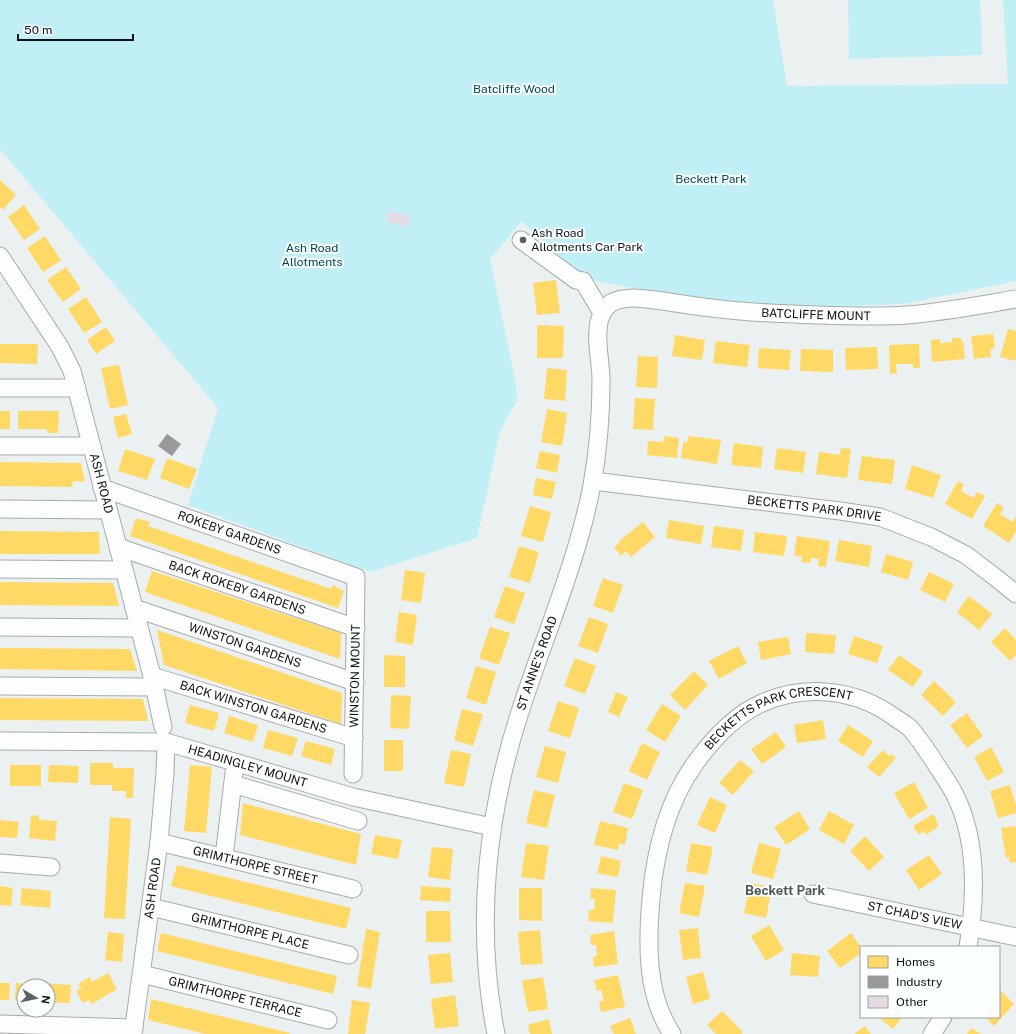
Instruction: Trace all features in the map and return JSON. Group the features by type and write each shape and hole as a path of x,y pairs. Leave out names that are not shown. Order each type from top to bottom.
{"street":[{"path":"521,240 576,280 583,281 602,313"},
{"name":"ASH ROAD","path":"1,258 60,347 72,371 153,682 164,735 165,773 159,842 134,1031"},
{"name":"BATCLIFFE MOUNT","path":"602,313 608,306 624,298 638,298 766,313 847,316 906,315 963,308 1016,299"},
{"name":"ST ANNE'S ROAD","path":"496,1034 490,1005 485,951 486,885 492,827 503,773 519,714 543,648 584,522 593,481 598,444 601,380 598,334 602,313"},
{"path":"0,388 77,388"},
{"path":"0,446 92,446"},
{"name":"BECKETTS PARK DRIVE","path":"593,481 880,517 931,537 966,555 1016,594"},
{"name":"ROKEBY GARDENS","path":"102,488 356,577"},
{"path":"0,509 108,510"},
{"name":"BACK ROKEBY GARDENS","path":"118,547 356,628"},
{"path":"0,569 123,570"},
{"name":"WINSTON MOUNT","path":"353,774 356,577"},
{"name":"WINSTON GARDENS","path":"134,608 355,682"},
{"path":"0,627 138,628"},
{"name":"BACK WINSTON GARDENS","path":"0,686 153,682 354,738"},
{"name":"BECKETTS PARK CRESCENT","path":"672,1034 659,1007 653,984 648,952 652,892 662,833 681,786 694,765 709,746 729,726 746,713 763,703 786,696 804,692 826,692 844,694 868,701 889,713 908,727 923,745 955,794 962,810 968,832 974,899 968,946"},
{"name":"HEADINGLEY MOUNT","path":"0,741 164,735 235,763 353,797 492,827"},
{"path":"224,857 235,763"},
{"path":"233,784 354,820 353,797"},
{"name":"GRIMTHORPE STREET","path":"159,842 353,889"},
{"path":"0,863 51,867"},
{"name":"ST CHAD'S VIEW","path":"813,894 1016,937"},
{"name":"GRIMTHORPE PLACE","path":"151,907 349,955"},
{"name":"GRIMTHORPE TERRACE","path":"142,974 328,1020"},
{"path":"932,1034 942,1018"},
{"path":"0,1024 134,1031"}],"green space":[{"path":"0,0 773,0 787,86 1008,84 1003,0 1016,0 1016,281 903,304 792,308 692,298 578,277 522,221 490,259 515,379 517,400 500,431 477,538 370,572 188,505 218,408 0,149"},
{"path":"848,0 980,0 982,55 849,59"}],"building: Homes":[{"path":"0,180 16,195 3,210 0,207"},
{"path":"24,205 40,229 24,240 8,217"},
{"path":"45,236 61,260 43,272 27,248"},
{"path":"66,267 81,289 63,302 47,280"},
{"path":"556,280 560,313 537,315 533,283"},
{"path":"86,297 102,322 84,333 68,309"},
{"path":"537,325 564,326 563,358 537,358"},
{"path":"106,327 115,341 96,354 87,340"},
{"path":"1008,329 1016,331 1016,361 1000,357"},
{"path":"993,334 995,348 990,349 991,357 974,359 971,336"},
{"path":"675,335 705,340 702,360 672,356"},
{"path":"952,338 961,338 961,341 963,341 965,359 932,362 931,340 940,339 940,343 952,342"},
{"path":"716,341 750,345 747,367 713,363"},
{"path":"0,344 38,344 37,364 0,363"},
{"path":"919,344 920,368 913,368 913,364 896,364 897,373 890,374 889,345"},
{"path":"877,347 878,369 846,370 845,348"},
{"path":"759,348 791,350 789,370 758,368"},
{"path":"801,349 833,350 833,372 800,371"},
{"path":"638,356 658,357 657,388 636,387"},
{"path":"119,365 128,405 110,409 101,368"},
{"path":"547,368 567,370 565,401 544,399"},
{"path":"635,398 655,399 653,430 633,429"},
{"path":"547,409 567,413 562,446 541,442"},
{"path":"0,411 10,411 10,429 0,429"},
{"path":"18,411 59,411 58,433 47,433 47,429 18,429"},
{"path":"126,414 132,434 118,438 113,417"},
{"path":"664,436 679,438 677,458 647,455 648,441 663,442"},
{"path":"688,436 721,440 717,464 681,458 683,442 687,443"},
{"path":"734,443 763,447 761,468 731,465"},
{"path":"777,448 806,452 803,473 774,469"},
{"path":"841,448 851,449 847,478 816,474 819,452 840,455"},
{"path":"125,449 155,459 147,480 118,471"},
{"path":"540,451 560,455 557,473 536,468"},
{"path":"862,456 895,460 892,484 858,480"},
{"path":"167,458 197,469 189,489 160,478"},
{"path":"0,462 81,463 85,482 73,481 72,487 0,486"},
{"path":"912,465 941,475 933,498 905,489"},
{"path":"536,478 556,482 552,499 533,495"},
{"path":"958,481 964,485 961,491 974,498 977,492 985,496 972,519 945,504"},
{"path":"997,503 1004,508 1000,514 1012,522 1016,516 1016,531 1009,543 983,526"},
{"path":"530,506 551,512 543,542 521,536"},
{"path":"136,518 150,522 148,526 331,589 333,585 344,591 338,608 130,536"},
{"path":"669,520 704,526 701,544 666,538"},
{"path":"643,522 655,537 631,557 626,551 621,556 614,547 620,542 619,541"},
{"path":"714,526 744,530 741,551 711,547"},
{"path":"0,531 99,532 100,554 0,554"},
{"path":"755,532 787,536 784,556 753,552"},
{"path":"797,536 830,541 826,567 818,566 819,559 811,558 810,563 801,562 802,557 794,555"},
{"path":"839,540 872,546 869,567 835,561"},
{"path":"519,546 539,552 530,583 509,577"},
{"path":"886,554 913,562 908,580 881,572"},
{"path":"405,570 425,573 421,603 401,600"},
{"path":"152,571 341,633 340,659 145,592"},
{"path":"929,572 954,584 945,602 920,590"},
{"path":"603,578 623,585 613,613 593,606"},
{"path":"0,582 113,583 119,606 0,605"},
{"path":"505,586 525,593 514,624 494,617"},
{"path":"969,596 992,614 979,630 957,612"},
{"path":"399,612 417,615 413,645 395,642"},
{"path":"589,617 608,624 598,653 578,646"},
{"path":"490,627 510,633 499,665 479,658"},
{"path":"1005,628 1016,640 1016,655 1010,661 991,642"},
{"path":"157,630 342,693 341,724 164,665"},
{"path":"806,633 836,635 834,654 805,652"},
{"path":"854,636 883,646 877,663 848,654"},
{"path":"788,637 791,654 761,660 758,642"},
{"path":"738,646 747,663 719,679 709,661"},
{"path":"0,648 130,649 137,671 0,669"},
{"path":"384,655 405,656 405,687 384,687"},
{"path":"899,655 923,672 913,687 888,670"},
{"path":"575,658 596,666 585,694 564,686"},
{"path":"476,666 496,672 486,705 466,698"},
{"path":"694,671 708,685 685,710 670,695"},
{"path":"934,681 956,702 943,716 921,695"},
{"path":"616,692 628,697 619,717 608,712"},
{"path":"391,695 411,696 409,729 390,728"},
{"path":"0,698 143,699 148,721 0,720"},
{"path":"558,701 579,708 570,738 548,731"},
{"path":"662,704 681,716 665,742 646,730"},
{"path":"190,705 219,713 214,731 185,723"},
{"path":"462,709 483,714 473,746 454,740"},
{"path":"967,713 983,736 967,748 950,725"},
{"path":"229,716 258,725 253,742 224,733"},
{"path":"823,720 826,739 797,743 794,725"},
{"path":"848,725 873,741 863,757 838,741"},
{"path":"268,730 298,738 292,756 263,748"},
{"path":"776,732 786,747 762,764 751,749"},
{"path":"384,740 403,740 403,771 384,771"},
{"path":"306,741 335,749 331,765 301,756"},
{"path":"642,743 660,752 647,780 629,771"},
{"path":"545,746 566,752 558,783 536,777"},
{"path":"991,747 1004,772 987,781 974,757"},
{"path":"451,750 471,754 464,787 444,783"},
{"path":"883,750 889,756 891,754 896,758 879,777 867,767"},
{"path":"740,760 754,771 733,795 719,783"},
{"path":"90,763 113,763 113,768 134,768 133,798 126,798 126,791 112,791 112,785 90,785"},
{"path":"10,765 41,765 41,786 10,786"},
{"path":"49,765 79,766 78,783 48,782"},
{"path":"190,765 212,767 206,833 184,831"},
{"path":"914,782 928,808 909,819 894,793"},
{"path":"624,783 643,790 632,819 613,812"},
{"path":"1010,785 1016,805 1016,813 998,818 990,791"},
{"path":"534,790 555,795 547,828 526,823"},
{"path":"710,797 727,805 715,833 697,825"},
{"path":"243,803 361,834 356,865 240,835"},
{"path":"799,811 810,829 786,845 774,827"},
{"path":"829,811 854,825 844,844 819,830"},
{"path":"933,814 938,822 936,823 939,826 926,835 923,831 919,835 913,826"},
{"path":"31,815 39,816 39,820 57,821 55,841 29,838"},
{"path":"110,817 131,819 125,919 104,918"},
{"path":"0,820 19,822 17,838 0,837"},
{"path":"600,821 628,828 625,845 619,844 618,850 594,845"},
{"path":"1016,826 1016,862 1010,863 1009,857 1006,858 1001,828"},
{"path":"375,835 402,840 398,859 371,854"},
{"path":"865,836 884,857 869,871 850,851"},
{"path":"526,843 549,846 544,880 521,877"},
{"path":"691,843 713,847 707,875 686,871"},
{"path":"759,843 781,849 773,879 751,873"},
{"path":"432,847 453,849 450,880 428,877"},
{"path":"929,855 942,874 919,890 906,870"},
{"path":"601,856 621,861 618,877 597,873"},
{"path":"177,865 351,908 346,929 171,886"},
{"path":"685,883 705,886 699,917 679,913"},
{"path":"750,883 772,887 766,918 744,913"},
{"path":"0,886 13,888 11,906 0,905"},
{"path":"421,886 451,888 450,902 420,900"},
{"path":"22,888 51,891 50,908 20,905"},
{"path":"519,888 542,888 542,921 519,920"},
{"path":"591,888 616,890 613,923 588,921 589,910 594,910 595,899 590,899"},
{"path":"426,911 450,911 451,942 426,942"},
{"path":"769,925 784,950 766,961 751,936"},
{"path":"698,928 701,958 683,960 679,930"},
{"path":"366,929 380,932 371,989 357,986"},
{"path":"540,930 543,964 521,965 518,932"},
{"path":"614,931 618,964 594,967 593,957 597,956 596,945 591,945 590,935"},
{"path":"108,932 124,934 122,962 105,960"},
{"path":"161,933 337,976 333,994 157,951"},
{"path":"851,933 860,946 860,954 840,968 827,951"},
{"path":"450,953 453,982 431,984 428,955"},
{"path":"792,953 820,956 818,977 790,975"},
{"path":"703,972 710,999 693,1004 686,977"},
{"path":"108,973 117,989 92,1004 89,1000 83,1003 76,991 81,988 78,984 90,977 92,982"},
{"path":"618,975 625,1007 601,1012 599,1001 604,1001 601,990 597,991 594,980"},
{"path":"543,977 548,1009 528,1012 522,981"},
{"path":"0,983 10,983 9,1000 0,1000"},
{"path":"56,984 71,985 70,1003 56,1002"},
{"path":"1000,990 1014,1004 994,1026 986,1018 1000,1018"},
{"path":"455,995 459,1026 435,1029 431,999"},
{"path":"151,999 290,1034 206,1034 148,1020"},
{"path":"352,1000 370,1003 365,1034 348,1034"},
{"path":"722,1011 743,1032 741,1034 716,1034 707,1025"},
{"path":"630,1018 636,1034 614,1034 610,1026"},
{"path":"879,1018 901,1018 893,1029"},
{"path":"549,1019 552,1034 530,1034 528,1025"},
{"path":"865,1026 871,1034 854,1034"},
{"path":"971,1028 981,1034 967,1034"}],"building: Industry":[{"path":"167,434 181,444 172,456 158,446"}],"building: Other":[{"path":"389,211 410,216 407,227 386,221"}],"place":[{"name":"Ash Road Allotments Car Park","path":"523,240"}],"district":[{"name":"Beckett Park","path":"785,890"}],"park label":[{"name":"Batcliffe Wood","path":"514,89"},
{"name":"Ash Road Allotments","path":"312,255"}]}
